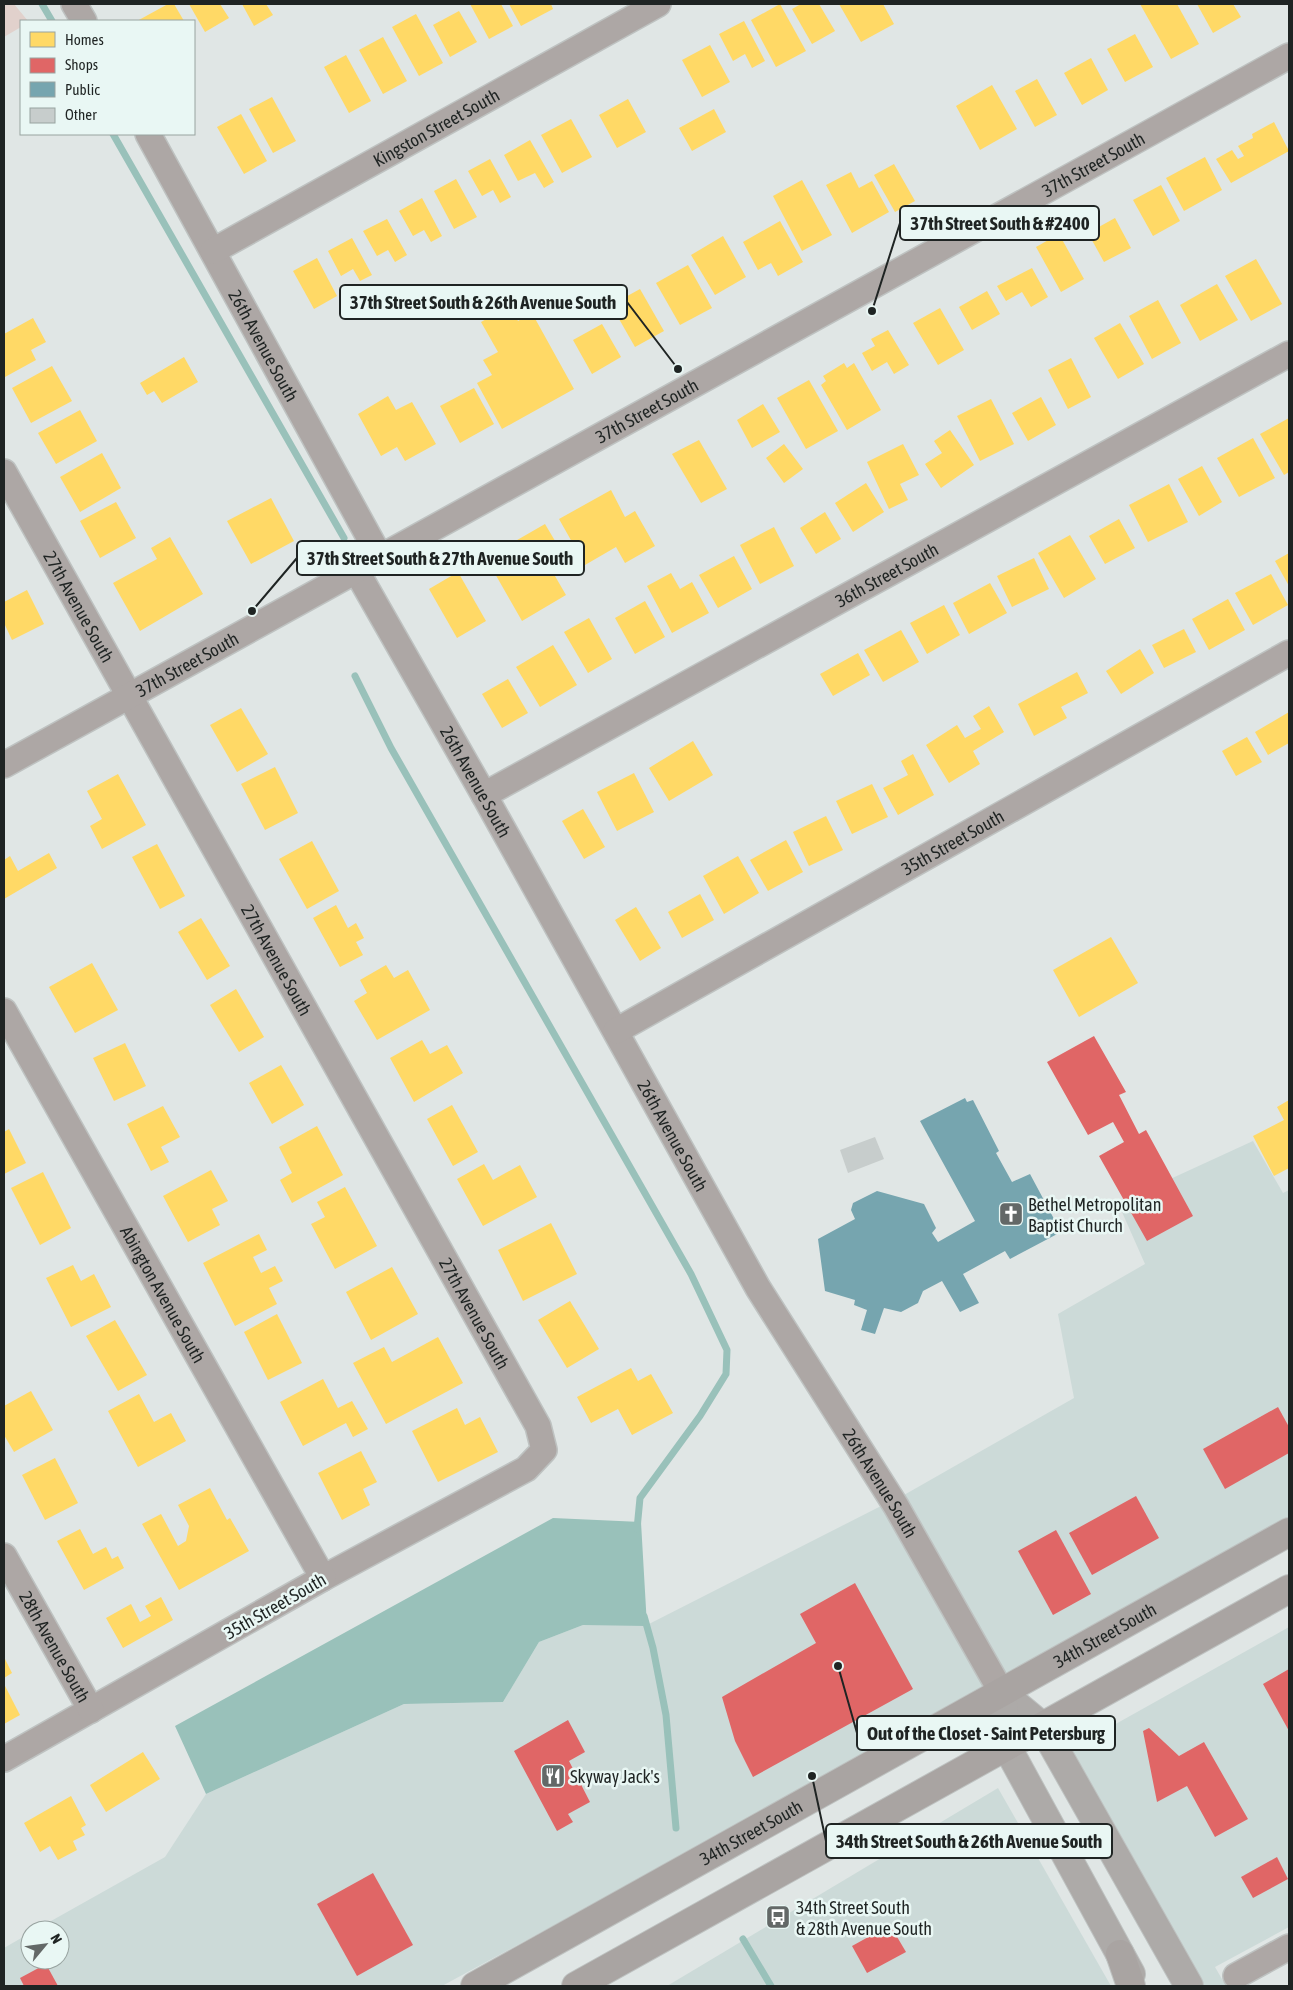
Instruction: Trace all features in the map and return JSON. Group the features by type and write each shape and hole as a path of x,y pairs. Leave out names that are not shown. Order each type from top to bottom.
{"highway":[{"name":"34th Street South","path":"475,1986 1289,1532"},
{"path":"576,1986 1289,1589"},
{"path":"1120,1954 1131,1986"}],"main road":[{"name":"26th Avenue South","path":"1002,1693 1042,1726 1189,1986"},
{"name":"26th Avenue South","path":"1002,1693 1007,1747 1138,1986"}],"street":[{"path":"74,4 83,20"},
{"name":"Kingston Street South","path":"214,251 658,4"},
{"name":"37th Street South","path":"4,765 357,572 380,557 1289,56"},
{"name":"26th Avenue South","path":"149,135 214,251 380,557"},
{"name":"36th Street South","path":"484,795 1289,354"},
{"name":"27th Avenue South","path":"4,472 538,1426 544,1450"},
{"name":"26th Avenue South","path":"357,572 484,795 758,1288 896,1506 1002,1693"},
{"name":"35th Street South","path":"616,1031 1289,653"},
{"name":"Abington Avenue South","path":"4,1012 323,1578"},
{"name":"35th Street South","path":"4,1759 323,1578 526,1469 544,1450"},
{"name":"28th Avenue South","path":"4,1556 91,1710"},
{"path":"1236,1976 1289,1947"}],"shaded area":[{"path":"4,4 14,4 27,20 20,20 20,28 4,37"},
{"path":"1253,1141 1283,1193 1289,1190 1289,1519 1008,1676 904,1495 1074,1398 1058,1314 1145,1264 1118,1203"},
{"path":"881,1506 985,1689 442,1986 4,1986 4,1948 20,1939 20,1970 70,1970 70,1920 53,1920 165,1857 206,1794 404,1704 503,1702 539,1642 583,1625 647,1625"},
{"path":"553,1518 641,1522 647,1626 583,1625 539,1642 503,1702 404,1704 206,1794 175,1726"},
{"path":"1289,1627 1289,1927 1215,1967 1226,1986 1204,1986 1071,1749"},
{"path":"998,1788 1111,1986 667,1986"}],"building: Homes":[{"path":"168,4 174,4 183,20 139,20"},
{"path":"189,4 220,4 229,18 205,32"},
{"path":"242,4 266,4 273,15 254,26"},
{"path":"470,4 501,4 513,26 489,39"},
{"path":"509,4 551,4 553,9 521,26"},
{"path":"780,4 806,51 776,67 751,20"},
{"path":"801,4 819,4 835,31 812,44 792,9"},
{"path":"839,4 883,4 894,24 861,42"},
{"path":"1140,4 1177,4 1199,44 1171,59"},
{"path":"1197,4 1233,4 1241,17 1213,33"},
{"path":"459,11 477,42 450,57 433,25"},
{"path":"416,14 443,63 419,76 392,27"},
{"path":"744,21 765,61 752,68 745,54 733,61 719,34"},
{"path":"1135,34 1153,67 1125,82 1107,49"},
{"path":"383,37 407,81 383,94 359,50"},
{"path":"710,45 730,82 702,97 682,60"},
{"path":"346,55 371,101 349,113 324,67"},
{"path":"1091,58 1108,90 1082,105 1064,73"},
{"path":"1037,79 1057,115 1035,127 1015,91"},
{"path":"992,85 1017,129 980,150 956,106"},
{"path":"272,97 296,141 273,153 249,109"},
{"path":"628,99 646,132 617,148 599,115"},
{"path":"714,109 726,132 692,151 679,128"},
{"path":"241,114 267,161 244,174 217,127"},
{"path":"571,119 592,157 562,173 541,135"},
{"path":"1274,122 1289,151 1231,183 1216,159 1232,150 1238,159 1244,156 1238,146 1253,138 1252,134"},
{"path":"530,140 554,182 544,188 535,173 518,181 504,155"},
{"path":"1205,157 1222,190 1184,211 1166,178"},
{"path":"490,159 511,197 500,203 493,190 482,196 468,171"},
{"path":"894,164 915,201 895,212 874,175"},
{"path":"851,172 859,188 872,181 889,212 852,233 826,185"},
{"path":"456,179 477,217 454,229 434,191"},
{"path":"802,180 832,235 802,251 773,196"},
{"path":"1161,185 1180,221 1153,236 1133,200"},
{"path":"422,198 442,236 431,242 424,230 413,236 399,211"},
{"path":"1115,218 1131,248 1104,262 1088,233"},
{"path":"387,219 407,255 395,262 388,250 377,256 363,231"},
{"path":"780,221 803,262 778,276 771,263 758,270 743,242"},
{"path":"1059,234 1084,279 1061,292 1036,247"},
{"path":"723,236 746,277 715,295 691,255"},
{"path":"352,238 372,275 360,281 353,269 341,276 328,251"},
{"path":"317,258 337,296 314,309 293,271"},
{"path":"1256,259 1282,304 1251,321 1225,276"},
{"path":"688,265 712,308 680,325 656,283"},
{"path":"1032,268 1048,297 1031,307 1022,292 1006,301 997,286"},
{"path":"1217,284 1238,320 1200,341 1180,305"},
{"path":"640,289 664,331 635,347 611,305"},
{"path":"987,291 1000,314 972,330 959,307"},
{"path":"1158,300 1181,343 1152,359 1129,316"},
{"path":"510,306 518,321 532,313 574,389 502,429 477,383 492,375 483,360 498,352 481,322"},
{"path":"940,308 964,350 938,365 913,323"},
{"path":"33,318 46,342 31,350 36,360 5,377 4,334"},
{"path":"1120,323 1144,364 1118,379 1094,338"},
{"path":"602,324 621,357 592,374 573,340"},
{"path":"888,330 909,365 894,374 887,362 872,371 862,353 875,346 871,339"},
{"path":"184,357 198,382 162,403 154,391 147,395 140,383"},
{"path":"1071,358 1091,397 1068,409 1048,370"},
{"path":"844,363 847,368 854,363 881,410 847,430 821,385 826,381 823,376"},
{"path":"52,366 72,401 31,423 12,388"},
{"path":"809,380 838,431 806,449 777,398"},
{"path":"474,388 494,424 460,443 440,406"},
{"path":"388,396 396,410 412,402 436,444 405,461 397,447 381,456 358,414"},
{"path":"1041,397 1056,425 1028,441 1012,413"},
{"path":"991,399 1014,444 980,461 957,416"},
{"path":"763,404 780,432 752,448 737,420"},
{"path":"80,410 97,441 56,464 38,433"},
{"path":"1289,418 1289,472 1284,475 1260,434"},
{"path":"950,430 974,465 941,488 925,464 942,453 934,441"},
{"path":"1253,438 1275,478 1239,497 1217,458"},
{"path":"699,440 727,489 701,503 672,454"},
{"path":"784,444 803,469 784,483 766,458"},
{"path":"903,444 919,475 900,484 908,500 889,509 867,462"},
{"path":"102,453 121,488 80,512 60,477"},
{"path":"1202,466 1222,502 1199,516 1178,479"},
{"path":"866,483 884,512 853,532 835,503"},
{"path":"1169,484 1188,522 1148,542 1129,505"},
{"path":"611,490 625,517 635,511 655,546 625,563 616,547 585,565 559,519"},
{"path":"271,498 294,541 251,564 227,521"},
{"path":"116,502 136,538 100,558 80,521"},
{"path":"825,512 841,539 816,554 800,528"},
{"path":"1119,519 1135,548 1105,564 1089,536"},
{"path":"545,524 564,556 548,564 566,595 522,621 486,558"},
{"path":"774,527 794,566 760,584 740,545"},
{"path":"1070,535 1096,579 1064,598 1038,553"},
{"path":"170,537 203,594 140,631 113,583 157,559 151,548"},
{"path":"1289,553 1289,586 1275,561"},
{"path":"734,556 752,589 718,608 699,575"},
{"path":"1034,558 1049,589 1012,607 997,576"},
{"path":"458,572 486,621 457,638 429,589"},
{"path":"671,573 680,589 692,582 709,613 672,633 647,586"},
{"path":"1271,574 1288,605 1253,625 1235,593"},
{"path":"990,583 1007,613 969,634 953,603"},
{"path":"27,590 44,624 12,640 4,623 4,602"},
{"path":"1228,599 1245,630 1209,650 1192,619"},
{"path":"645,601 665,637 635,654 615,618"},
{"path":"944,605 960,635 927,654 910,623"},
{"path":"589,618 612,659 588,673 564,632"},
{"path":"1184,629 1196,652 1164,668 1152,645"},
{"path":"901,630 919,662 883,682 864,650"},
{"path":"553,645 577,685 540,707 516,667"},
{"path":"1140,649 1154,673 1121,694 1106,671"},
{"path":"858,653 870,675 833,696 820,674"},
{"path":"1077,672 1088,693 1061,707 1067,718 1034,736 1018,704"},
{"path":"508,679 528,713 502,728 482,694"},
{"path":"989,706 1004,732 973,751 980,764 949,783 926,745 957,725 965,738 981,729 973,716"},
{"path":"241,708 268,754 237,772 210,725"},
{"path":"1289,712 1289,743 1268,755 1255,732"},
{"path":"1247,737 1262,762 1236,776 1222,751"},
{"path":"693,741 713,775 669,801 649,768"},
{"path":"913,754 934,795 898,815 883,788 908,775 901,761"},
{"path":"275,767 298,813 265,830 241,784"},
{"path":"634,773 654,812 617,831 597,792"},
{"path":"118,774 146,825 102,849 90,826 102,819 87,791"},
{"path":"872,784 888,817 852,834 836,801"},
{"path":"583,809 605,847 584,859 562,821"},
{"path":"826,816 843,850 809,866 793,832"},
{"path":"786,840 803,872 768,891 750,860"},
{"path":"312,841 339,891 307,909 279,859"},
{"path":"157,844 185,896 160,909 132,857"},
{"path":"49,853 57,868 4,899 4,860 10,856 18,871"},
{"path":"738,856 759,893 724,914 703,876"},
{"path":"700,894 714,920 682,938 668,912"},
{"path":"336,905 348,928 356,923 364,938 356,942 363,955 340,967 313,918"},
{"path":"636,907 661,948 640,961 615,920"},
{"path":"201,918 230,966 207,980 178,932"},
{"path":"1111,937 1138,983 1079,1017 1053,970"},
{"path":"92,963 118,1010 75,1033 49,987"},
{"path":"386,965 394,978 408,970 430,1010 377,1040 354,1001 367,993 360,980"},
{"path":"236,989 264,1037 239,1052 210,1005"},
{"path":"422,1040 430,1054 447,1045 463,1073 414,1102 390,1058"},
{"path":"125,1043 146,1086 114,1101 93,1058"},
{"path":"281,1065 304,1105 272,1124 249,1083"},
{"path":"1289,1100 1289,1168 1274,1176 1253,1136 1284,1120 1277,1107"},
{"path":"452,1105 478,1152 453,1166 427,1119"},
{"path":"163,1106 180,1137 161,1147 169,1162 151,1171 127,1124"},
{"path":"317,1126 343,1175 292,1203 280,1180 292,1173 279,1147"},
{"path":"9,1129 26,1163 4,1174 4,1132"},
{"path":"484,1164 493,1180 520,1165 537,1197 483,1226 457,1179"},
{"path":"211,1170 228,1201 212,1209 220,1225 188,1242 163,1196"},
{"path":"43,1172 71,1228 40,1245 11,1188"},
{"path":"345,1187 377,1246 335,1269 311,1224 325,1217 317,1202"},
{"path":"551,1223 577,1274 523,1301 498,1250"},
{"path":"259,1234 267,1250 253,1257 261,1273 275,1266 283,1281 269,1288 277,1304 235,1326 203,1263"},
{"path":"73,1265 81,1281 94,1274 111,1307 71,1327 46,1278"},
{"path":"392,1267 418,1314 371,1340 346,1292"},
{"path":"570,1301 599,1349 567,1368 538,1320"},
{"path":"277,1314 302,1363 268,1380 244,1332"},
{"path":"115,1320 147,1375 118,1391 86,1336"},
{"path":"438,1337 463,1383 386,1424 353,1363 384,1347 392,1362"},
{"path":"631,1368 638,1381 651,1374 673,1413 632,1435 618,1409 591,1423 577,1397"},
{"path":"323,1379 338,1408 352,1401 368,1429 353,1437 346,1423 303,1446 280,1402"},
{"path":"31,1391 53,1430 14,1452 4,1435 4,1406"},
{"path":"139,1394 154,1422 171,1413 186,1441 138,1467 108,1411"},
{"path":"457,1408 465,1425 480,1417 498,1452 438,1482 412,1431"},
{"path":"361,1451 377,1482 363,1489 370,1505 342,1520 318,1473"},
{"path":"55,1458 78,1503 45,1520 22,1475"},
{"path":"210,1488 227,1520 230,1518 249,1551 179,1590 142,1524 161,1514 178,1546 186,1541 189,1526 178,1505"},
{"path":"80,1529 93,1554 106,1547 112,1559 118,1556 124,1568 84,1590 57,1541"},
{"path":"161,1597 173,1620 123,1648 106,1618 131,1604 140,1622 151,1616 145,1606"},
{"path":"4,1657 12,1673 4,1678"},
{"path":"4,1684 20,1715 4,1724"},
{"path":"143,1752 160,1779 106,1812 90,1785"},
{"path":"71,1796 86,1825 81,1828 85,1835 73,1841 77,1850 58,1860 50,1846 40,1852 24,1823"}],"building: Shops":[{"path":"1094,1036 1126,1092 1119,1095 1139,1134 1146,1130 1193,1216 1147,1241 1099,1156 1124,1142 1113,1122 1088,1135 1047,1062"},
{"path":"1278,1407 1289,1427 1289,1453 1225,1489 1203,1449"},
{"path":"1136,1496 1159,1538 1092,1575 1069,1533"},
{"path":"1056,1530 1091,1594 1053,1615 1018,1551"},
{"path":"855,1583 913,1689 753,1777 735,1741 722,1697 816,1643 800,1614"},
{"path":"1289,1669 1289,1731 1263,1684"},
{"path":"568,1720 585,1752 569,1761 590,1802 568,1814 573,1822 557,1831 514,1751"},
{"path":"1149,1728 1179,1756 1204,1742 1248,1819 1215,1837 1187,1786 1157,1802 1143,1731"},
{"path":"1277,1857 1288,1879 1253,1898 1241,1877"},
{"path":"373,1873 413,1945 357,1976 317,1904"},
{"path":"890,1925 906,1952 867,1973 852,1946"},
{"path":"35,1970 49,1970 58,1986 24,1986 20,1978"}],"building: Public":[{"name":"Bethel Metropolitan Baptist Church","path":"965,1098 967,1102 973,1100 999,1151 996,1153 1012,1182 1030,1174 1061,1232 1010,1259 1005,1251 963,1274 979,1303 960,1312 942,1281 923,1291 918,1303 901,1312 884,1308 875,1334 861,1330 867,1310 854,1305 855,1300 825,1291 818,1239 855,1219 851,1210 853,1203 877,1191 924,1204 936,1228 932,1233 938,1242 975,1221 920,1121"}],"building: Other":[{"path":"875,1137 884,1159 848,1173 840,1150"}],"waterway":[{"path":"42,4 51,20"},
{"path":"114,135 344,538"},
{"path":"355,676 391,748 691,1274 727,1350 726,1374 700,1416 640,1498 637,1529"},
{"path":"644,1616 653,1648 666,1715 676,1828"},
{"path":"743,1939 771,1986"}],"place":[{"name":"37th Street South & #2400","path":"872,311"},
{"name":"37th Street South & 26th Avenue South","path":"678,369"},
{"name":"37th Street South & 27th Avenue South","path":"252,611"},
{"name":"Bethel Metropolitan Baptist Church","path":"1011,1214"},
{"name":"Out of the Closet - Saint Petersburg","path":"838,1666"},
{"name":"Skyway Jack's","path":"553,1776"},
{"name":"34th Street South & 26th Avenue South","path":"812,1776"},
{"name":"34th Street South & 28th Avenue South","path":"778,1917"}]}
